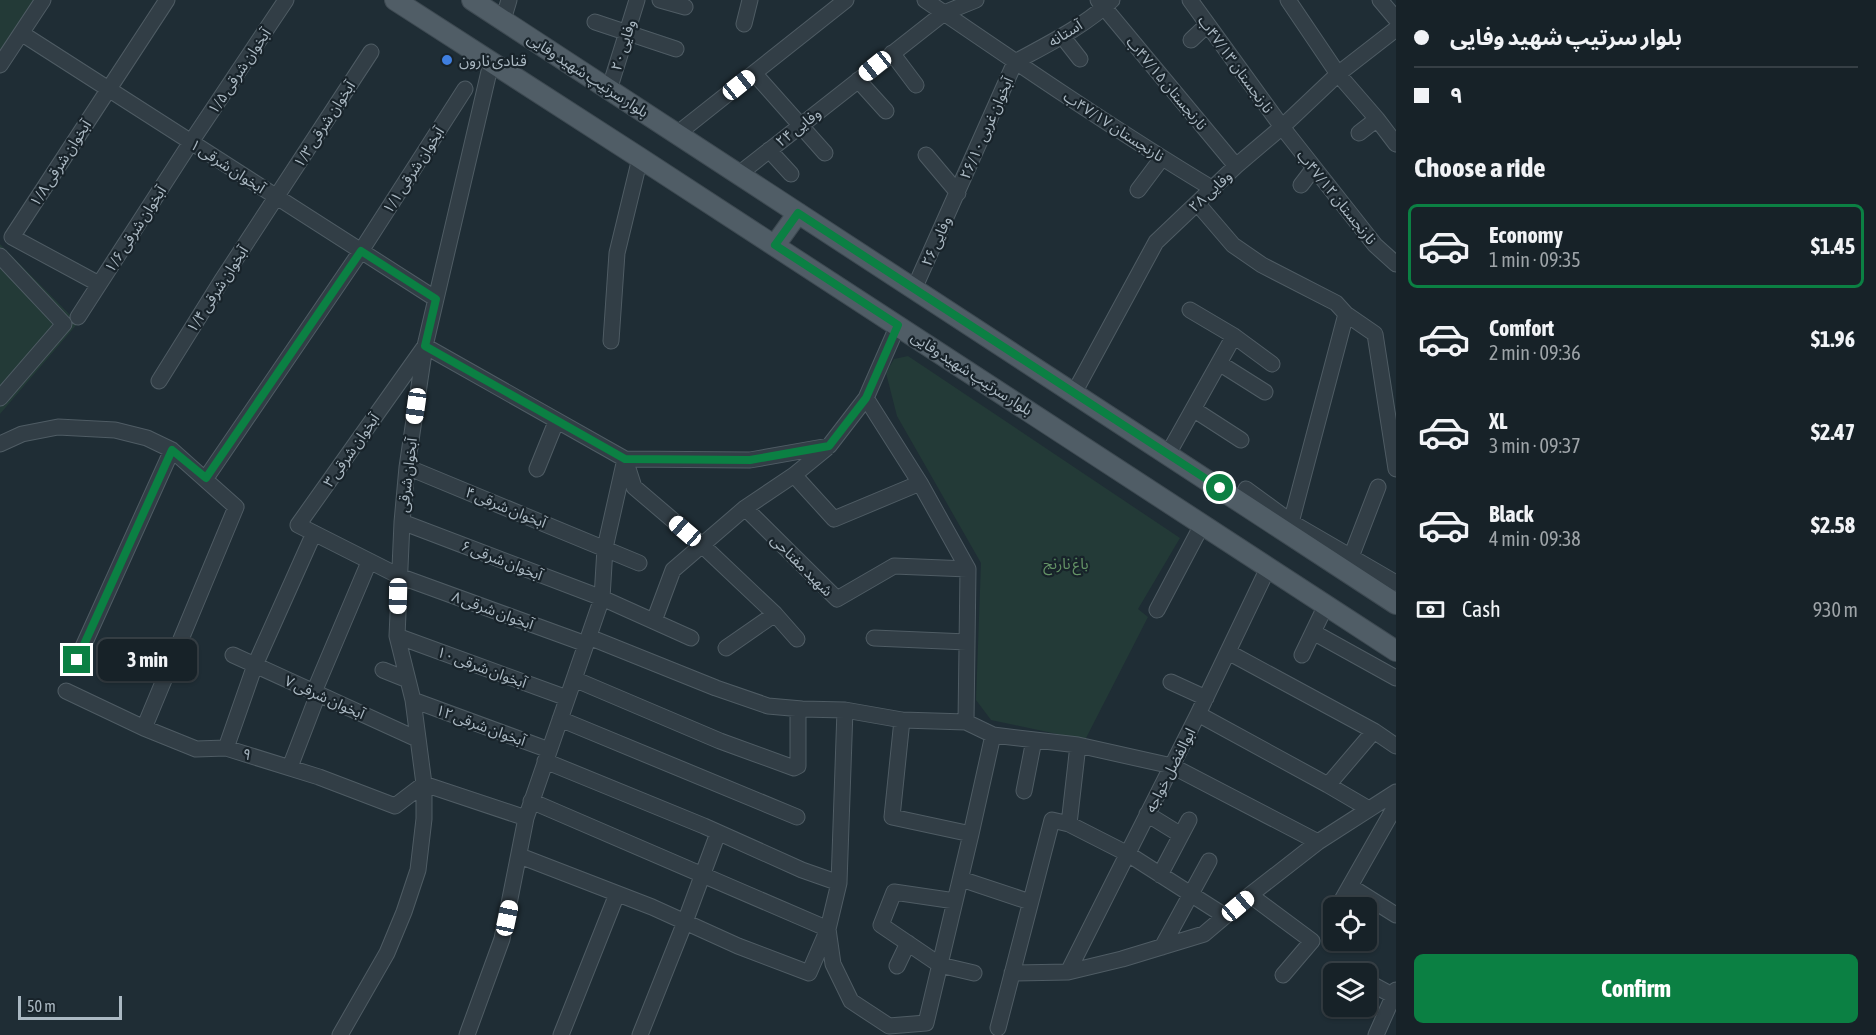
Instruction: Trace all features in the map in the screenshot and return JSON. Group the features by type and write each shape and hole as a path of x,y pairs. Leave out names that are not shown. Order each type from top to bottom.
{"main road":[{"name":"بلوار سرتیپ شهید وفایی","path":"395,0 1203,523 1396,651"},
{"name":"بلوار سرتیپ شهید وفایی","path":"472,0 1168,454 1290,528 1396,604"},
{"path":"775,245 798,213"}],"street":[{"path":"0,64 11,38 43,0"},
{"name":"آبخوان شرقی ۱/۸","path":"99,284 12,237 167,0"},
{"name":"آبخوان شرقی ۱/۵","path":"191,142 286,0"},
{"path":"503,20 509,0"},
{"name":"وفایی ۲۰","path":"609,90 637,0"},
{"path":"660,0 685,7"},
{"path":"744,24 750,0"},
{"name":"نارنجستان ۴۷/۱۷ب","path":"925,0 1015,62 1213,189"},
{"name":"وفایی ۲۴","path":"739,174 944,13 976,0"},
{"name":"نارنجستان ۴۷/۱۳ب","path":"1190,0 1282,127"},
{"path":"1288,0 1338,74 1396,144"},
{"path":"1380,0 1396,19"},
{"name":"آستانه","path":"1015,62 1062,36 1105,2"},
{"name":"نارنجستان ۴۷/۱۵ب","path":"1105,2 1236,166"},
{"path":"677,134 790,45 836,3"},
{"path":"595,22 676,49"},
{"path":"1191,40 1208,25"},
{"name":"وفایی ۲۸","path":"1074,393 1156,242 1338,74 1396,29"},
{"path":"1062,36 1080,59"},
{"name":"آبخوان شرقی ۱","path":"11,38 108,89 436,299"},
{"name":"آبخوان شرقی ۱/۳","path":"276,197 371,52"},
{"path":"892,53 916,85"},
{"name":"آبخوان غربی ۲۶/۱۰","path":"958,193 1015,62"},
{"name":"آبخوان شرقی","path":"340,1035 387,953 418,870 424,819 423,784 412,700 398,636 402,522 407,467 425,346 491,63"},
{"path":"754,73 825,153"},
{"path":"858,80 886,111"},
{"name":"آبخوان شرقی ۱/۱","path":"206,478 361,251 465,89"},
{"path":"1359,133 1377,119"},
{"name":"نارنجستان ۴۷/۱۲ب","path":"1282,127 1376,245 1396,264"},
{"name":"آبخوان شرقی ۱/۶","path":"78,316 191,142"},
{"path":"769,150 791,174"},
{"path":"926,155 958,193"},
{"path":"611,341 617,254 640,158"},
{"path":"1138,190 1162,158"},
{"path":"1301,185 1314,168"},
{"name":"وفایی ۲۶","path":"914,289 958,193"},
{"name":"آبخوان شرقی ۱/۴","path":"159,381 276,197"},
{"path":"1197,203 1233,245 1262,265 1335,303 1346,314 1375,334 1396,469"},
{"path":"0,256 64,324 0,398"},
{"path":"1190,310 1234,336 1272,364"},
{"path":"1290,528 1346,314"},
{"path":"654,621 674,570 745,508 794,475 829,446 866,398 898,325"},
{"path":"1168,454 1234,336"},
{"path":"425,346 625,459 750,460 829,446"},
{"name":"آبخوان شرقی ۳","path":"298,525 425,346"},
{"path":"1219,363 1264,392"},
{"path":"866,398 920,483 968,569 966,722 993,735 1078,745 1172,766 1318,843"},
{"path":"1193,409 1241,440"},
{"path":"537,469 556,422"},
{"path":"0,444 22,434 58,427 115,430 147,438 172,450 236,507 144,728"},
{"path":"77,660 172,450"},
{"path":"625,459 634,488 702,545 775,614 796,639"},
{"path":"466,1035 502,939 531,801 602,598 605,548 625,459"},
{"name":"آبخوان شرقی ۴","path":"407,467 639,563"},
{"path":"794,475 834,519 920,483"},
{"path":"1351,557 1378,488"},
{"path":"1246,489 1290,528 1351,557 1396,582"},
{"name":"شهید مفتاحی","path":"745,508 837,599 894,566 968,569"},
{"name":"آبخوان شرقی ۶","path":"402,522 602,598 691,638"},
{"path":"1157,610 1203,523"},
{"name":"آبخوان شرقی ۸","path":"298,525 399,576 768,706 845,710 902,720 966,722"},
{"path":"226,748 255,665 314,533"},
{"path":"290,767 316,693 369,562"},
{"name":"ابوالفضل خواجه","path":"1068,972 1206,698 1268,568"},
{"path":"1302,655 1326,605"},
{"path":"726,648 775,614"},
{"path":"1313,632 1396,678"},
{"name":"آبخوان شرقی ۱۰","path":"398,636 567,698"},
{"path":"874,638 967,642"},
{"path":"1228,652 1374,731 1396,746"},
{"name":"آبخوان شرقی ۷","path":"233,655 417,739"},
{"path":"383,670 408,680"},
{"path":"574,679 720,741 794,768 798,766 798,709"},
{"path":"1171,681 1206,698"},
{"name":"۹","path":"66,692 196,749 226,748 290,767 395,806 423,784"},
{"name":"آبخوان شرقی ۱۲","path":"412,700 547,755 802,870 838,883"},
{"path":"520,856 809,973 828,929 838,883 845,710"},
{"path":"1198,714 1369,809"},
{"path":"560,719 796,817"},
{"path":"902,720 892,817 971,834"},
{"path":"1328,785 1374,731"},
{"path":"828,929 833,964 851,1001 889,1026 926,1023 993,735"},
{"path":"1024,791 1034,740"},
{"path":"1069,824 1078,745"},
{"path":"423,784 526,818"},
{"path":"1012,973 1068,972 1122,959 1204,934 1318,843 1396,792"},
{"path":"531,801 828,929"},
{"path":"1344,897 1396,806"},
{"path":"1147,814 1181,835"},
{"path":"998,1028 1052,820 1069,824 1128,854 1225,916"},
{"path":"1160,875 1189,820"},
{"path":"640,1035 718,832"},
{"path":"1162,947 1209,861"},
{"path":"961,879 1030,902"},
{"path":"1350,886 1396,915"},
{"path":"955,901 894,892 881,925 940,965 974,973"},
{"path":"561,1035 617,894"},
{"path":"1250,895 1312,941 1283,975"},
{"path":"897,966 908,943"},
{"path":"1376,1035 1394,992 1377,985"}],"green space":[{"path":"0,0 34,0 0,50"},
{"path":"0,244 78,323 0,414"},
{"name":"باغ نارنج","path":"908,356 1180,538 1138,609 1148,617 1085,740 991,720 976,700 981,563 897,416 886,373 894,359"}],"place":[{"name":"قنادی نارون","path":"447,60"}],"route":[{"path":"77,660 172,450 206,478 361,251 436,299 425,346 591,441 625,459 750,460 829,446 866,398 898,325 775,245 798,213 1220,488"}]}
